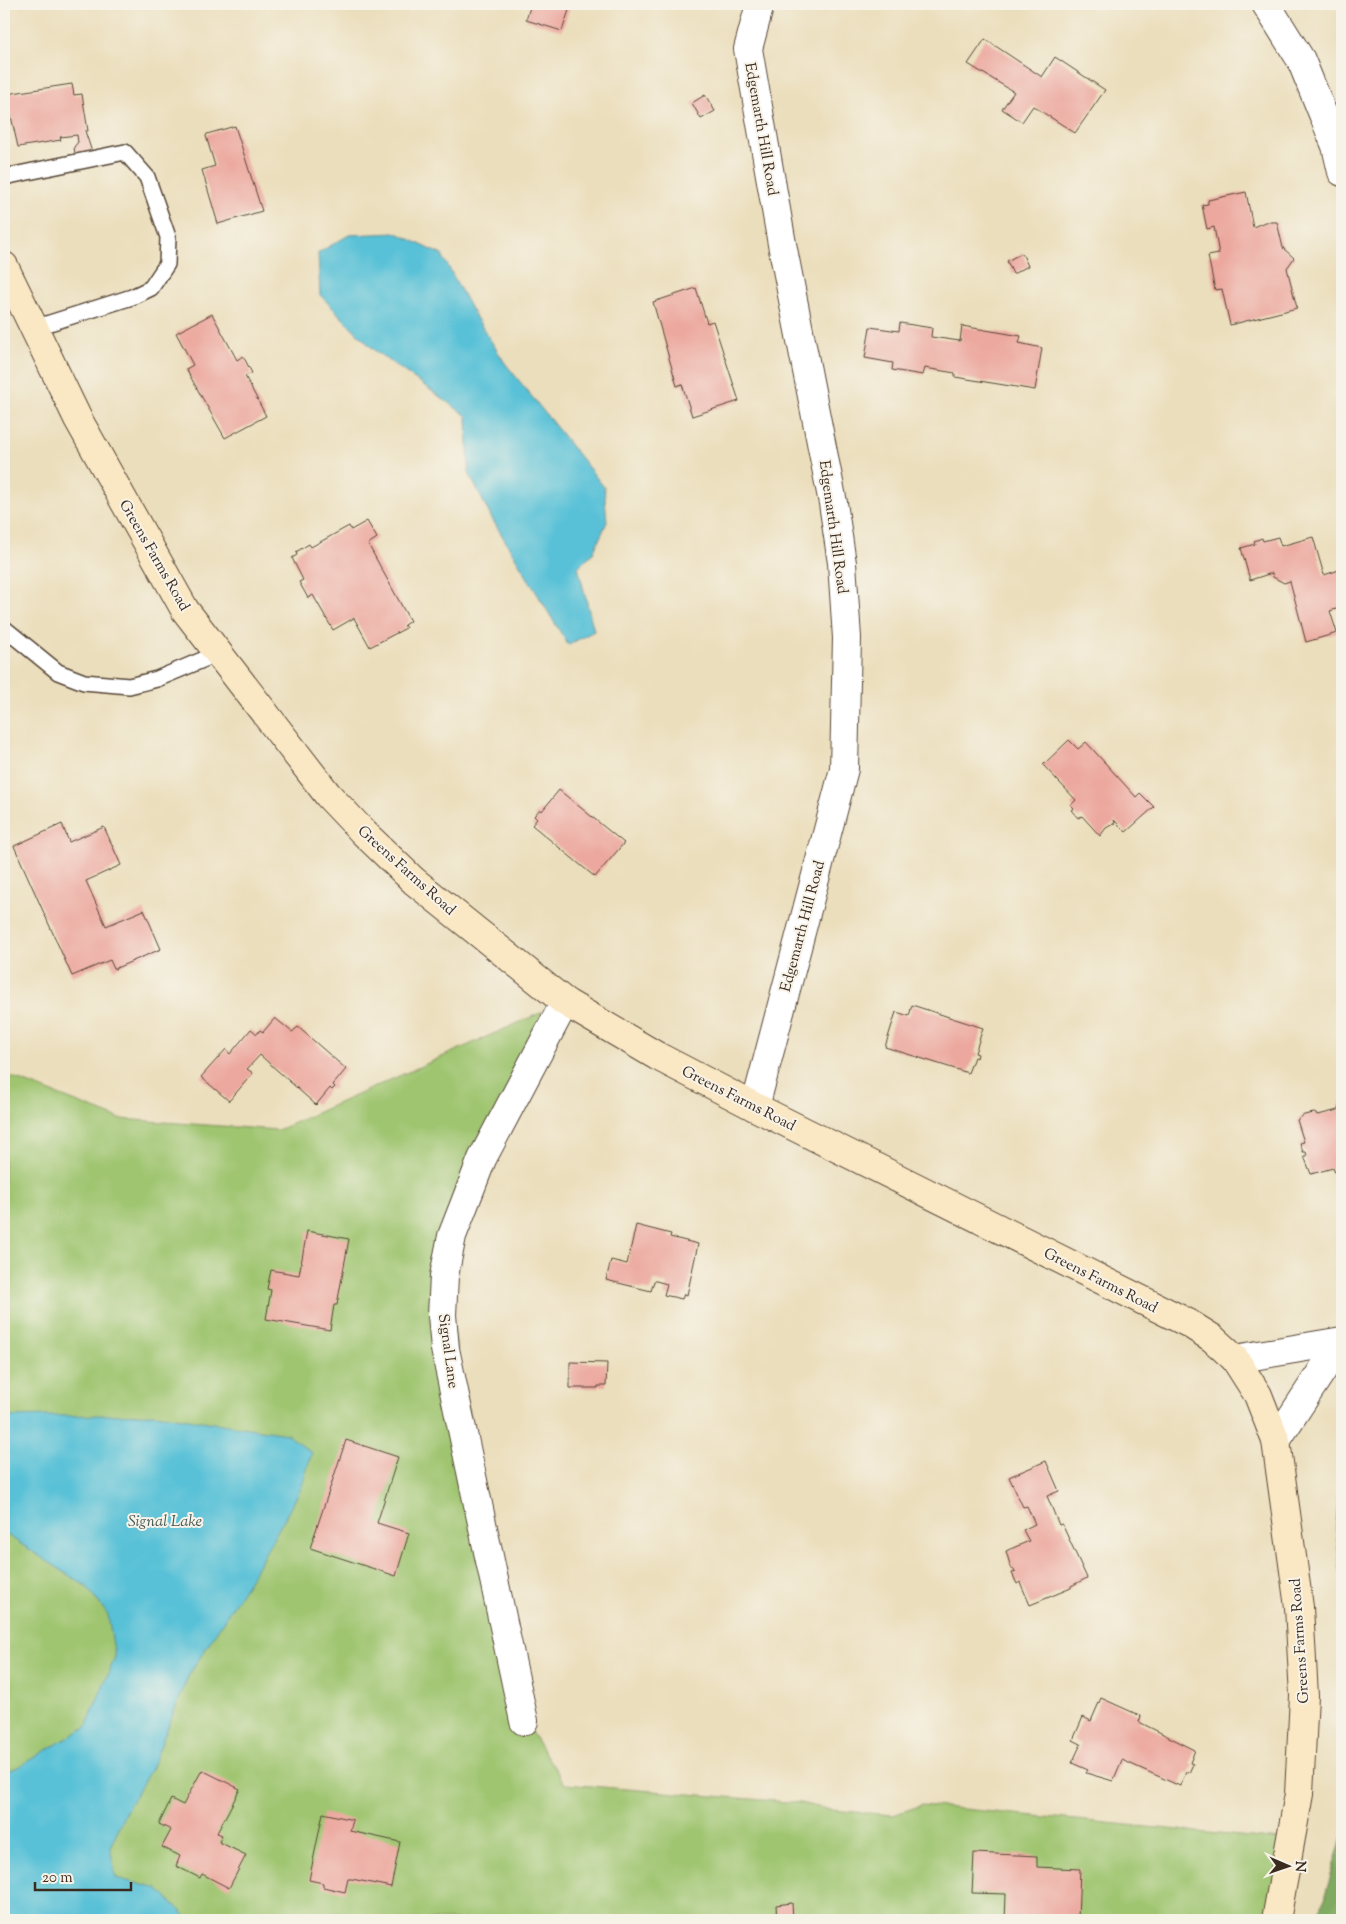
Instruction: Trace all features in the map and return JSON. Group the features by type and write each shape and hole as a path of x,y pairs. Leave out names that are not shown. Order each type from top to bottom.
{"main road":[{"name":"Greens Farms Road","path":"4,266 78,418 185,610 328,795 414,881 565,1002 657,1056 754,1107 1188,1323 1212,1338 1235,1359 1258,1395 1276,1441 1299,1607 1304,1696 1299,1794 1276,1920"}],"street":[{"name":"Edgemarth Hill Road","path":"754,1107 844,769 846,638 842,563 833,503 782,244 748,48 760,4"},
{"path":"1266,4 1301,60 1336,146 1342,172"},
{"name":"Signal Lane","path":"524,1721 445,1349 442,1315 444,1276 452,1236 482,1159 565,1002"},
{"path":"1235,1359 1342,1342"},
{"path":"1276,1441 1342,1342"}],"lane":[{"path":"4,177 126,152 148,177 168,237 167,264 151,288 132,297 34,328"},
{"path":"4,628 58,672 84,682 129,686 157,679 219,652"}],"green space":[{"path":"565,1002 444,1276 524,1721 565,1784 800,1803 831,1810 893,1815 922,1805 1291,1841 1276,1920 4,1920 4,1074 120,1119 278,1130"},
{"path":"1342,1434 1342,1587 1336,1527"},
{"path":"1342,1837 1342,1920 1318,1920"}],"water":[{"path":"397,233 442,255 472,311 505,363 604,487 607,522 593,553 578,567 594,631 568,645 491,517 469,473 467,416 374,350 320,295 318,253 349,235"},
{"name":"Signal Lake","path":"155,1414 287,1434 312,1453 301,1489 255,1571 189,1675 151,1769 126,1811 110,1847 116,1878 158,1889 190,1920 4,1920 4,1772 16,1768 86,1727 115,1657 108,1615 87,1587 4,1533 4,1417"}],"building":[{"path":"531,4 571,4 562,31 526,20"},
{"path":"985,39 1042,77 1055,57 1105,90 1075,133 1033,106 1022,122 1002,109 1014,92 968,64"},
{"path":"72,84 74,95 82,94 88,131 85,131 92,152 81,158 75,154 74,147 78,142 77,135 60,137 61,140 18,147 6,94"},
{"path":"705,95 715,111 701,119 692,103"},
{"path":"235,126 262,211 218,224 202,170 215,166 206,136 207,134"},
{"path":"1246,192 1253,227 1265,222 1277,222 1283,248 1294,258 1287,268 1297,308 1230,325 1222,289 1215,290 1208,256 1219,254 1214,227 1207,229 1202,205 1208,204 1208,200"},
{"path":"1022,253 1028,266 1013,274 1007,261"},
{"path":"696,288 707,323 713,321 739,401 692,416 682,384 677,386 653,302"},
{"path":"212,314 237,360 243,356 252,373 245,376 266,416 225,438 186,369 193,365 176,333"},
{"path":"900,323 932,328 931,337 960,341 962,326 1021,336 1019,343 1042,348 1035,390 955,377 955,373 925,368 923,375 892,370 893,363 865,358 870,327 899,331"},
{"path":"367,521 377,538 368,544 410,621 404,625 406,628 370,647 354,618 333,630 313,595 308,598 299,582 303,580 292,558 297,555 296,552 309,544 311,547 349,526 351,530"},
{"path":"1278,537 1281,546 1313,537 1324,575 1342,569 1342,607 1330,611 1337,633 1306,642 1290,581 1284,583 1273,577 1272,573 1250,580 1241,548 1255,544 1254,541 1262,538 1263,541"},
{"path":"1069,740 1078,749 1086,742 1136,797 1140,793 1154,807 1126,832 1114,820 1115,823 1106,828 1100,836 1082,816 1078,818 1071,810 1074,808 1071,805 1076,800 1043,765"},
{"path":"559,790 624,843 595,877 532,825 537,819 534,816 540,809 542,811"},
{"path":"62,824 69,842 104,827 121,865 86,881 106,926 144,910 161,949 114,969 110,960 72,976 14,846"},
{"path":"912,1005 983,1028 975,1053 978,1054 977,1058 974,1057 968,1073 885,1047 896,1012 909,1016"},
{"path":"275,1018 292,1032 298,1027 346,1069 333,1085 335,1087 332,1090 330,1088 316,1105 260,1055 247,1069 253,1073 229,1101 201,1077 226,1049 230,1054 251,1029 257,1034 260,1030 263,1032"},
{"path":"1342,1100 1342,1175 1340,1176 1339,1172 1335,1173 1333,1168 1311,1174 1304,1156 1307,1156 1306,1152 1303,1152 1300,1143 1304,1142 1297,1120 1304,1115 1314,1113 1318,1115 1338,1110"},
{"path":"636,1225 671,1234 670,1237 698,1244 687,1295 684,1294 682,1299 664,1295 667,1284 656,1281 654,1281 651,1291 606,1280 611,1260 627,1264"},
{"path":"307,1231 349,1239 337,1305 334,1305 330,1330 266,1319 271,1290 267,1289 271,1270 299,1275"},
{"path":"570,1362 607,1363 606,1386 598,1386 598,1388 570,1388"},
{"path":"346,1440 398,1457 377,1523 409,1533 396,1576 310,1548"},
{"path":"1046,1461 1059,1491 1047,1496 1059,1525 1062,1524 1087,1578 1071,1586 1071,1588 1030,1605 1020,1582 1017,1584 1012,1573 1016,1572 1011,1568 1006,1551 1029,1541 1023,1530 1035,1524 1027,1506 1023,1507 1009,1477"},
{"path":"1101,1698 1141,1716 1139,1722 1195,1750 1190,1763 1193,1764 1189,1773 1186,1772 1180,1786 1122,1760 1113,1781 1086,1773 1088,1770 1072,1763 1081,1744 1073,1740 1083,1717 1091,1721"},
{"path":"202,1770 240,1789 217,1833 222,1835 219,1842 246,1855 229,1888 202,1874 200,1878 176,1866 180,1856 162,1847 171,1830 159,1824 171,1799 183,1805"},
{"path":"323,1813 353,1820 350,1831 400,1842 391,1887 348,1879 345,1892 323,1887 323,1883 309,1880"},
{"path":"974,1853 1037,1856 1037,1867 1080,1869 1078,1920 1005,1920 1006,1894 972,1893"},
{"path":"792,1903 793,1920 777,1920 776,1905"}]}
